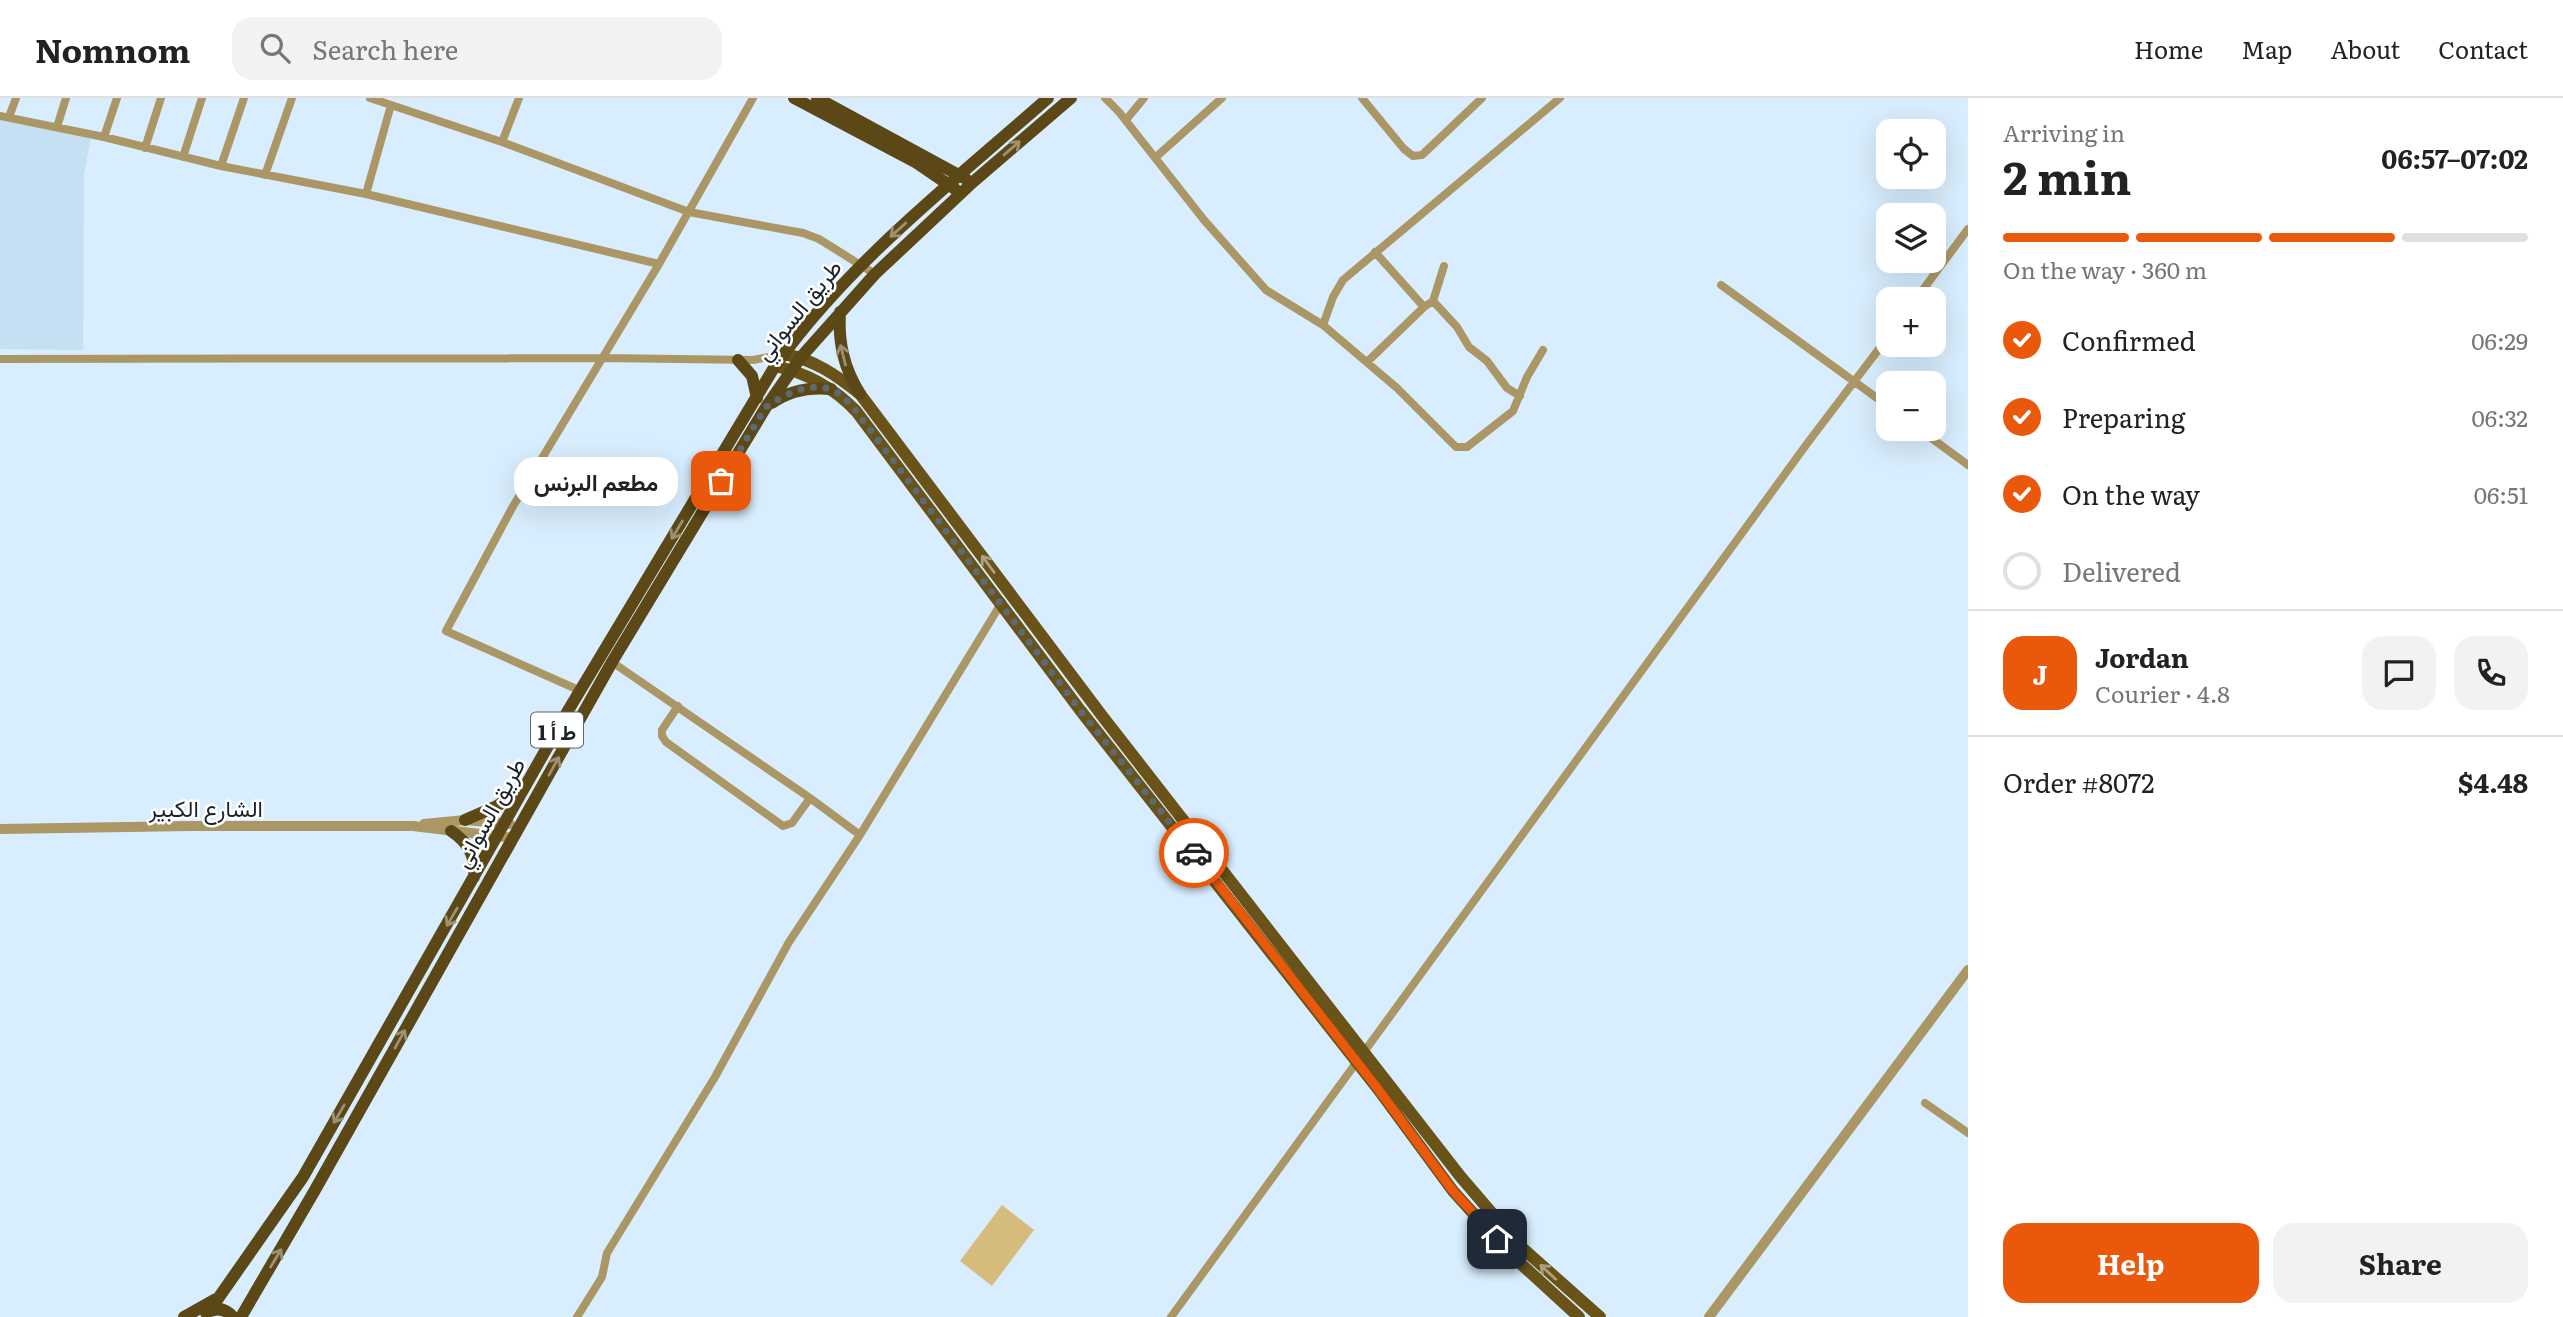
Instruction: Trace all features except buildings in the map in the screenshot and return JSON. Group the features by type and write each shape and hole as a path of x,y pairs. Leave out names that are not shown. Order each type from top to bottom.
{"highway":[{"path":"794,98 917,163 961,193"},
{"path":"817,98 920,156 973,182"},
{"name":"طريق السواني","path":"241,1317 762,403 775,366 808,321 861,264 1048,98"},
{"name":"طريق السواني","path":"206,1314 299,1183 580,691 762,403 875,274 973,182 1071,98"},
{"path":"840,313 839,330 845,363 860,394"},
{"path":"738,360 752,376 762,403 790,393 817,388 831,389"},
{"path":"465,820 497,806 526,786"},
{"path":"451,831 468,846 473,857 474,879"},
{"path":"184,1317 219,1297"},
{"path":"206,1314 223,1310 233,1317"}],"main road":[{"path":"784,354 801,357 833,373 860,394 1361,1057 1465,1205 1541,1285 1579,1317"},
{"path":"775,366 792,370 831,389 856,411 1080,710 1361,1057 1496,1220 1550,1274 1600,1317"}],"street":[{"path":"16,98 5,116 103,136 221,166 366,194 659,264"},
{"path":"57,127 66,98"},
{"path":"103,136 117,98"},
{"path":"145,148 160,98"},
{"path":"183,157 202,98"},
{"path":"221,166 244,98"},
{"path":"265,175 292,98"},
{"path":"370,98 502,142 689,212 803,233 875,274"},
{"path":"502,142 519,98"},
{"path":"580,691 446,631 512,508 659,264 753,98"},
{"path":"1105,98 1266,290 1323,325 1426,415 1452,444 1462,449 1467,447 1513,411 1527,377 1543,350"},
{"path":"1126,120 1144,98"},
{"path":"1156,157 1222,98"},
{"path":"1362,98 1404,149 1413,156 1422,155 1482,98"},
{"path":"1323,325 1333,297 1343,280 1560,98"},
{"path":"366,194 391,105"},
{"path":"1925,287 1968,229"},
{"path":"1375,252 1424,307"},
{"path":"1367,362 1433,301 1444,266"},
{"path":"1721,285 1876,397"},
{"path":"1433,301 1457,327 1469,347 1487,361 1507,388 1520,396"},
{"path":"1171,1317 1809,441 1876,353"},
{"path":"0,359 753,360 784,354"},
{"path":"753,360 775,366"},
{"path":"1935,441 1968,465"},
{"path":"577,1317 602,1277 607,1253 715,1077 789,942 860,835 1008,591"},
{"path":"612,662 860,835"},
{"path":"678,706 662,730 666,741 783,826 792,823 810,798"},
{"name":"الشارع الكبير","path":"0,829 413,826 465,820 500,828 513,838"},
{"name":"الشارع الكبير","path":"413,826 451,831 520,825"},
{"path":"1709,1317 1968,970"},
{"path":"1925,1103 1968,1133"}],"shaded area":[{"path":"0,120 91,137 84,174 83,350 0,349"},
{"path":"1002,1205 1034,1230 992,1286 960,1261"}],"way so far":[{"path":"721,481 766,407 777,399 804,389 817,388 831,389 844,398 1080,710 1194,853"}],"place":[{"name":"مطعم البرنس","path":"721,481"}],"route":[{"path":"1194,853 1378,1089 1453,1191 1497,1239"}]}
